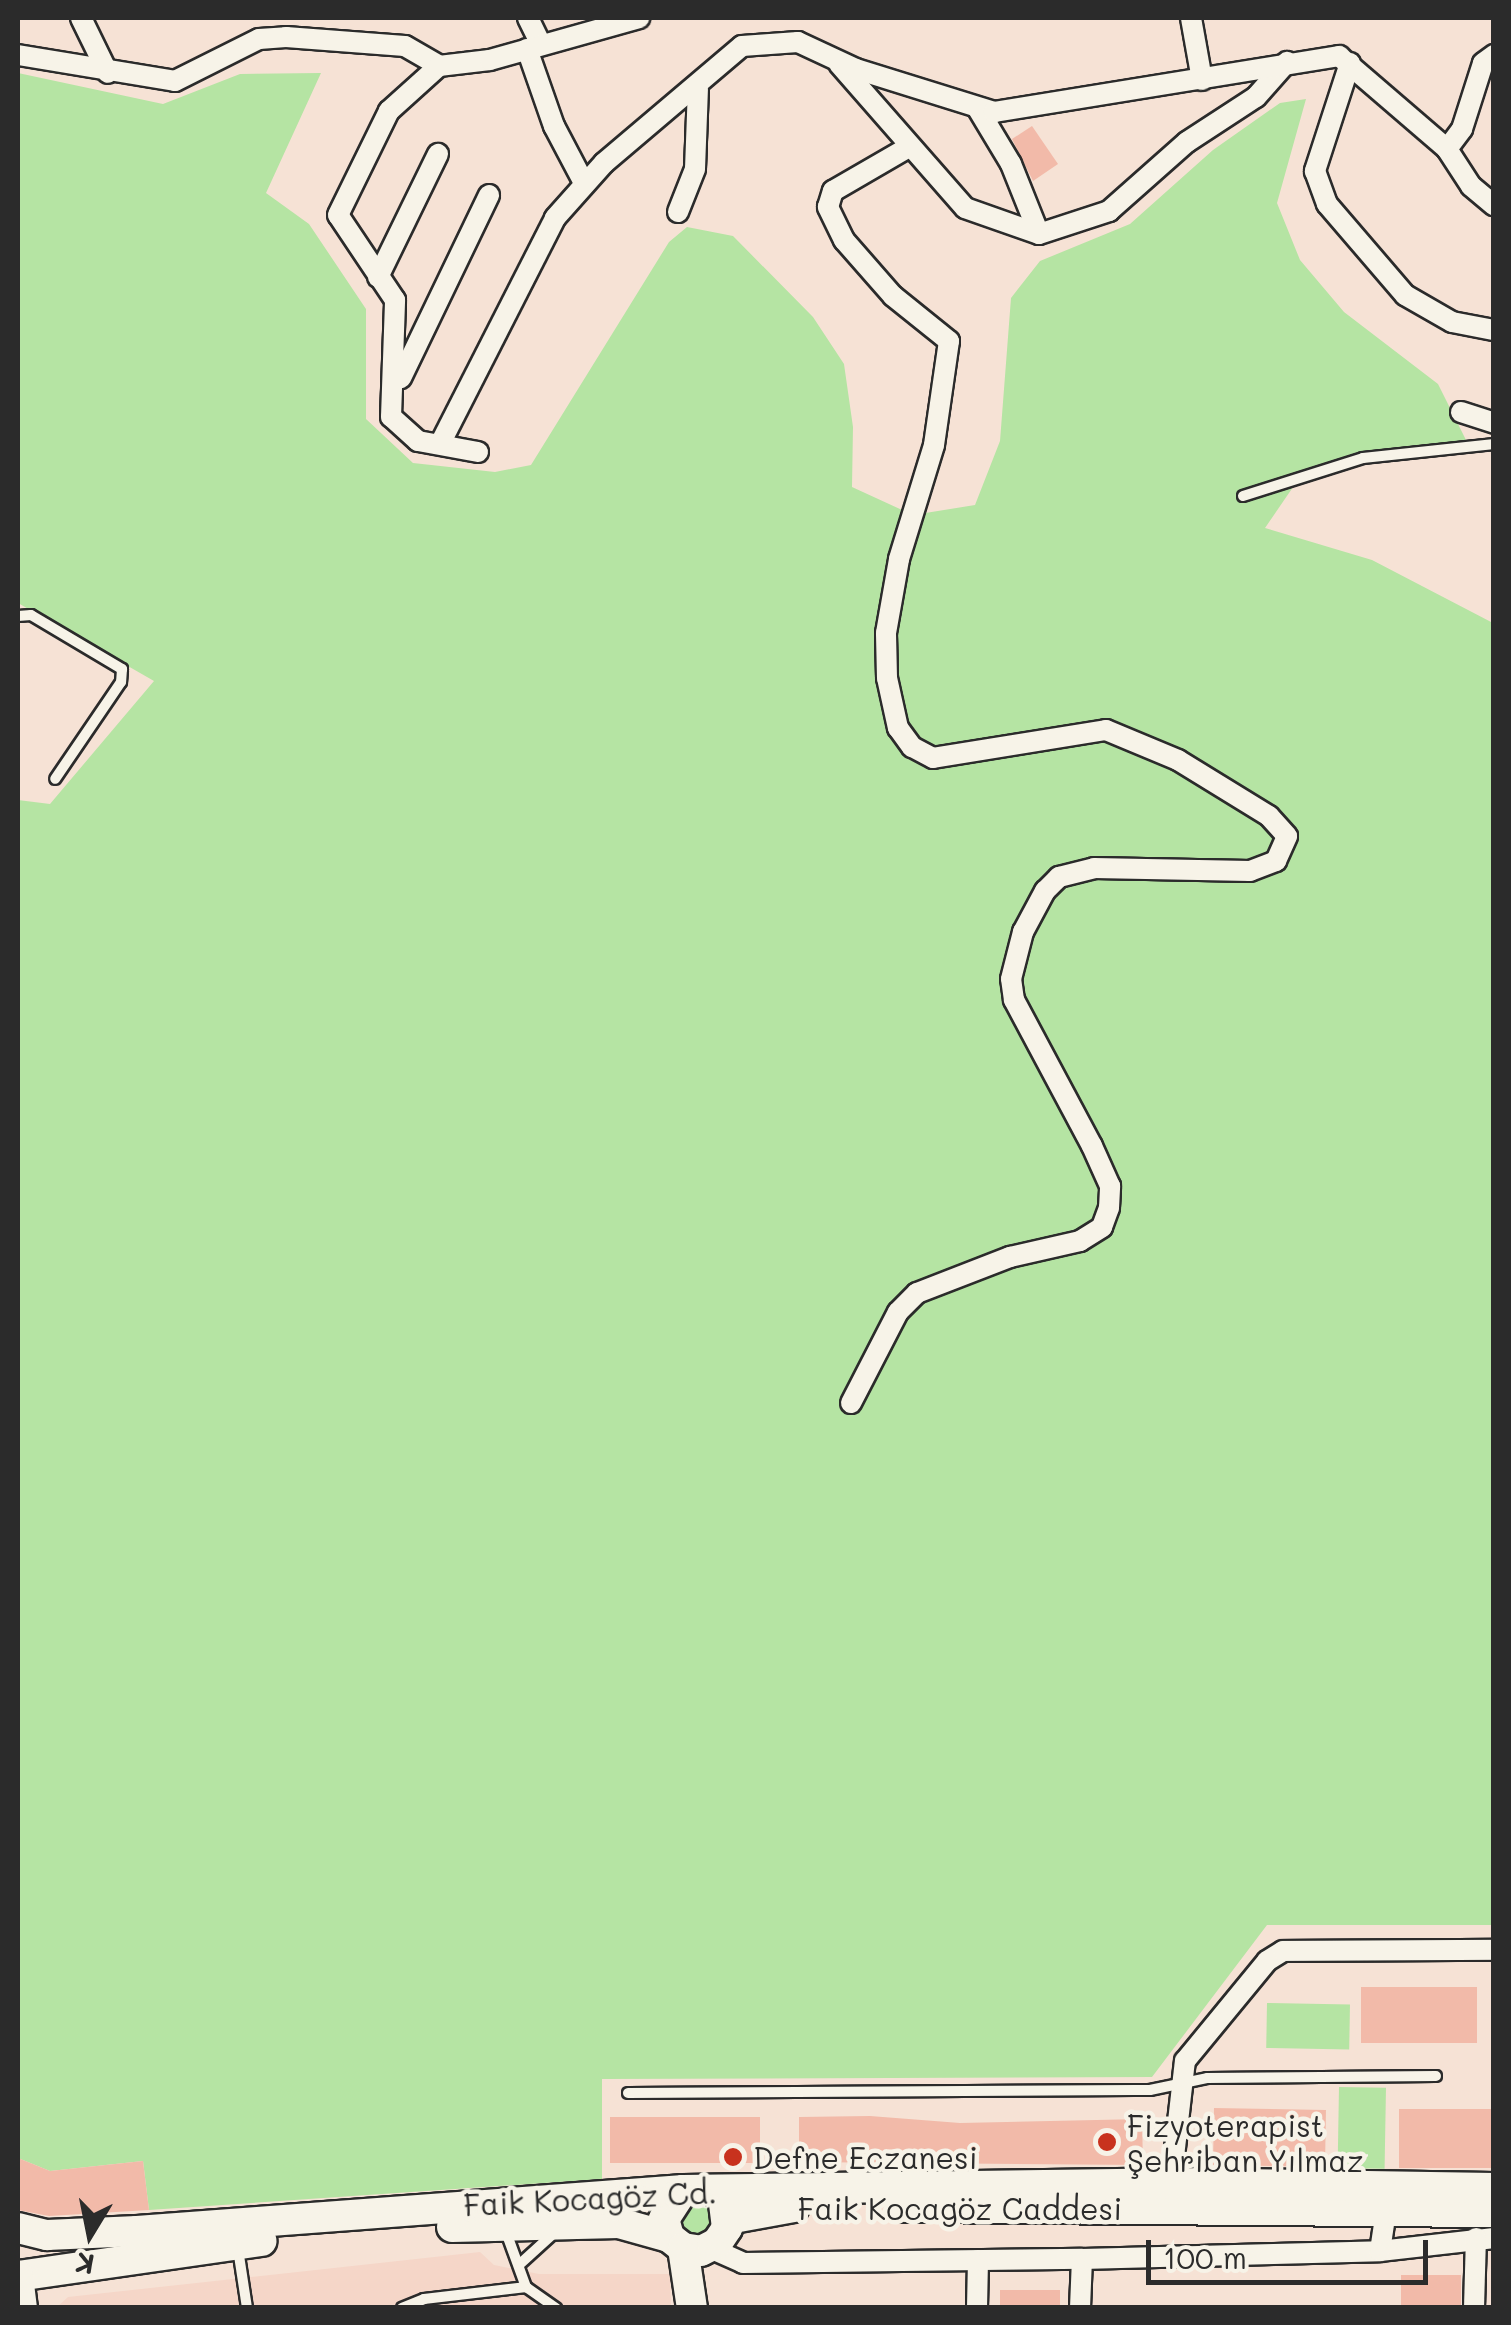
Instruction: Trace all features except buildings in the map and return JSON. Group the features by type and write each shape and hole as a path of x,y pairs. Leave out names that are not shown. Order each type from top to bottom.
{"street":[{"path":"81,18 108,73"},
{"path":"256,18 259,40"},
{"path":"528,18 554,126 584,182"},
{"path":"478,452 418,440 391,417 389,404 398,369 395,300 338,216 389,111 440,66 534,47 569,27 639,18"},
{"path":"1191,18 1202,80"},
{"path":"18,55 108,73 175,81 259,40 405,46 440,66"},
{"path":"440,444 555,218 584,182 646,126 698,90 742,46 798,42 978,109 1010,112 1323,55 1350,63 1447,149 1471,186 1494,206"},
{"path":"1447,149 1462,129 1483,63 1494,55"},
{"path":"834,58 966,208 1039,234 1079,226 1109,211 1187,142 1256,97 1287,62"},
{"path":"1350,63 1314,171 1327,204 1404,295 1452,322 1494,330"},
{"path":"678,212 695,169 698,90"},
{"path":"978,109 1012,164 1039,234"},
{"path":"851,1402 898,1312 917,1293 1010,1257 1080,1241 1102,1227 1109,1208 1110,1186 1014,1000 1010,979 1023,932 1045,891 1058,876 1094,868 1250,871 1276,861 1287,836 1269,816 1178,760 1106,730 933,758 912,748 898,728 887,678 886,633 898,559 934,445 949,341 893,296 844,240 828,207 833,191 909,147"},
{"path":"378,277 438,154"},
{"path":"389,404 489,196"},
{"path":"1461,412 1494,423"},
{"path":"1169,2196 1185,2061 1222,2010 1283,1951 1494,1950"},
{"name":"Faik Kocagöz Cd.","path":"32,2231 696,2190 1169,2196 1494,2188"},
{"path":"696,2190 728,2219 723,2236 687,2244 666,2210 696,2190"},
{"name":"Faik Kocagöz Caddesi","path":"728,2219 802,2207 1169,2196 1386,2211 1494,2212"},
{"path":"1380,2251 1386,2211"},
{"path":"22,2276 237,2243 502,2224 619,2222 743,2263 1380,2251 1485,2238 1474,2308"},
{"path":"22,2308 22,2276 32,2231"},
{"name":"Faik Kocagöz Cd.","path":"687,2244 692,2308"},
{"name":"Faik Kocagöz Cd.","path":"687,2244 710,2308"},
{"path":"1080,2308 1082,2259"},
{"path":"977,2308 978,2260"}],"lane":[{"path":"1243,496 1363,458 1494,444"},
{"path":"18,616 31,615 122,669 122,682 55,779"},
{"path":"628,2093 1150,2090 1182,2082 1436,2076"},
{"path":"521,2263 567,2223"},
{"path":"502,2224 521,2263 526,2287"},
{"path":"237,2243 247,2308"},
{"path":"402,2308 424,2298 526,2287 556,2308"}],"shaded area":[{"path":"480,2252 494,2265 539,2274 670,2274 671,2307 56,2308 68,2297"}],"green space":[{"path":"18,73 163,104 240,74 321,73 266,193 309,224 366,309 366,419 413,463 495,472 531,465 669,242 687,227 733,236 813,317 844,364 853,427 852,487 913,515 975,505 1000,441 1011,298 1040,261 1130,224 1213,150 1280,103 1306,99 1277,203 1300,260 1344,312 1438,384 1467,442 1376,451 1302,474 1265,528 1372,560 1493,623 1493,1925 1267,1925 1152,2077 602,2079 602,2179 149,2210 143,2161 50,2171 18,2158 18,800 50,804 154,681 18,603"},
{"path":"1267,2003 1350,2004 1349,2049 1266,2048"},
{"path":"1339,2087 1386,2088 1385,2169 1338,2168"},
{"path":"698,2204 709,2209 714,2220 709,2231 698,2236 687,2231 682,2220 687,2209"}],"place":[{"name":"Fizyoterapist Şehriban Yılmaz","path":"1107,2142"},
{"name":"Defne Eczanesi","path":"733,2157"}]}
